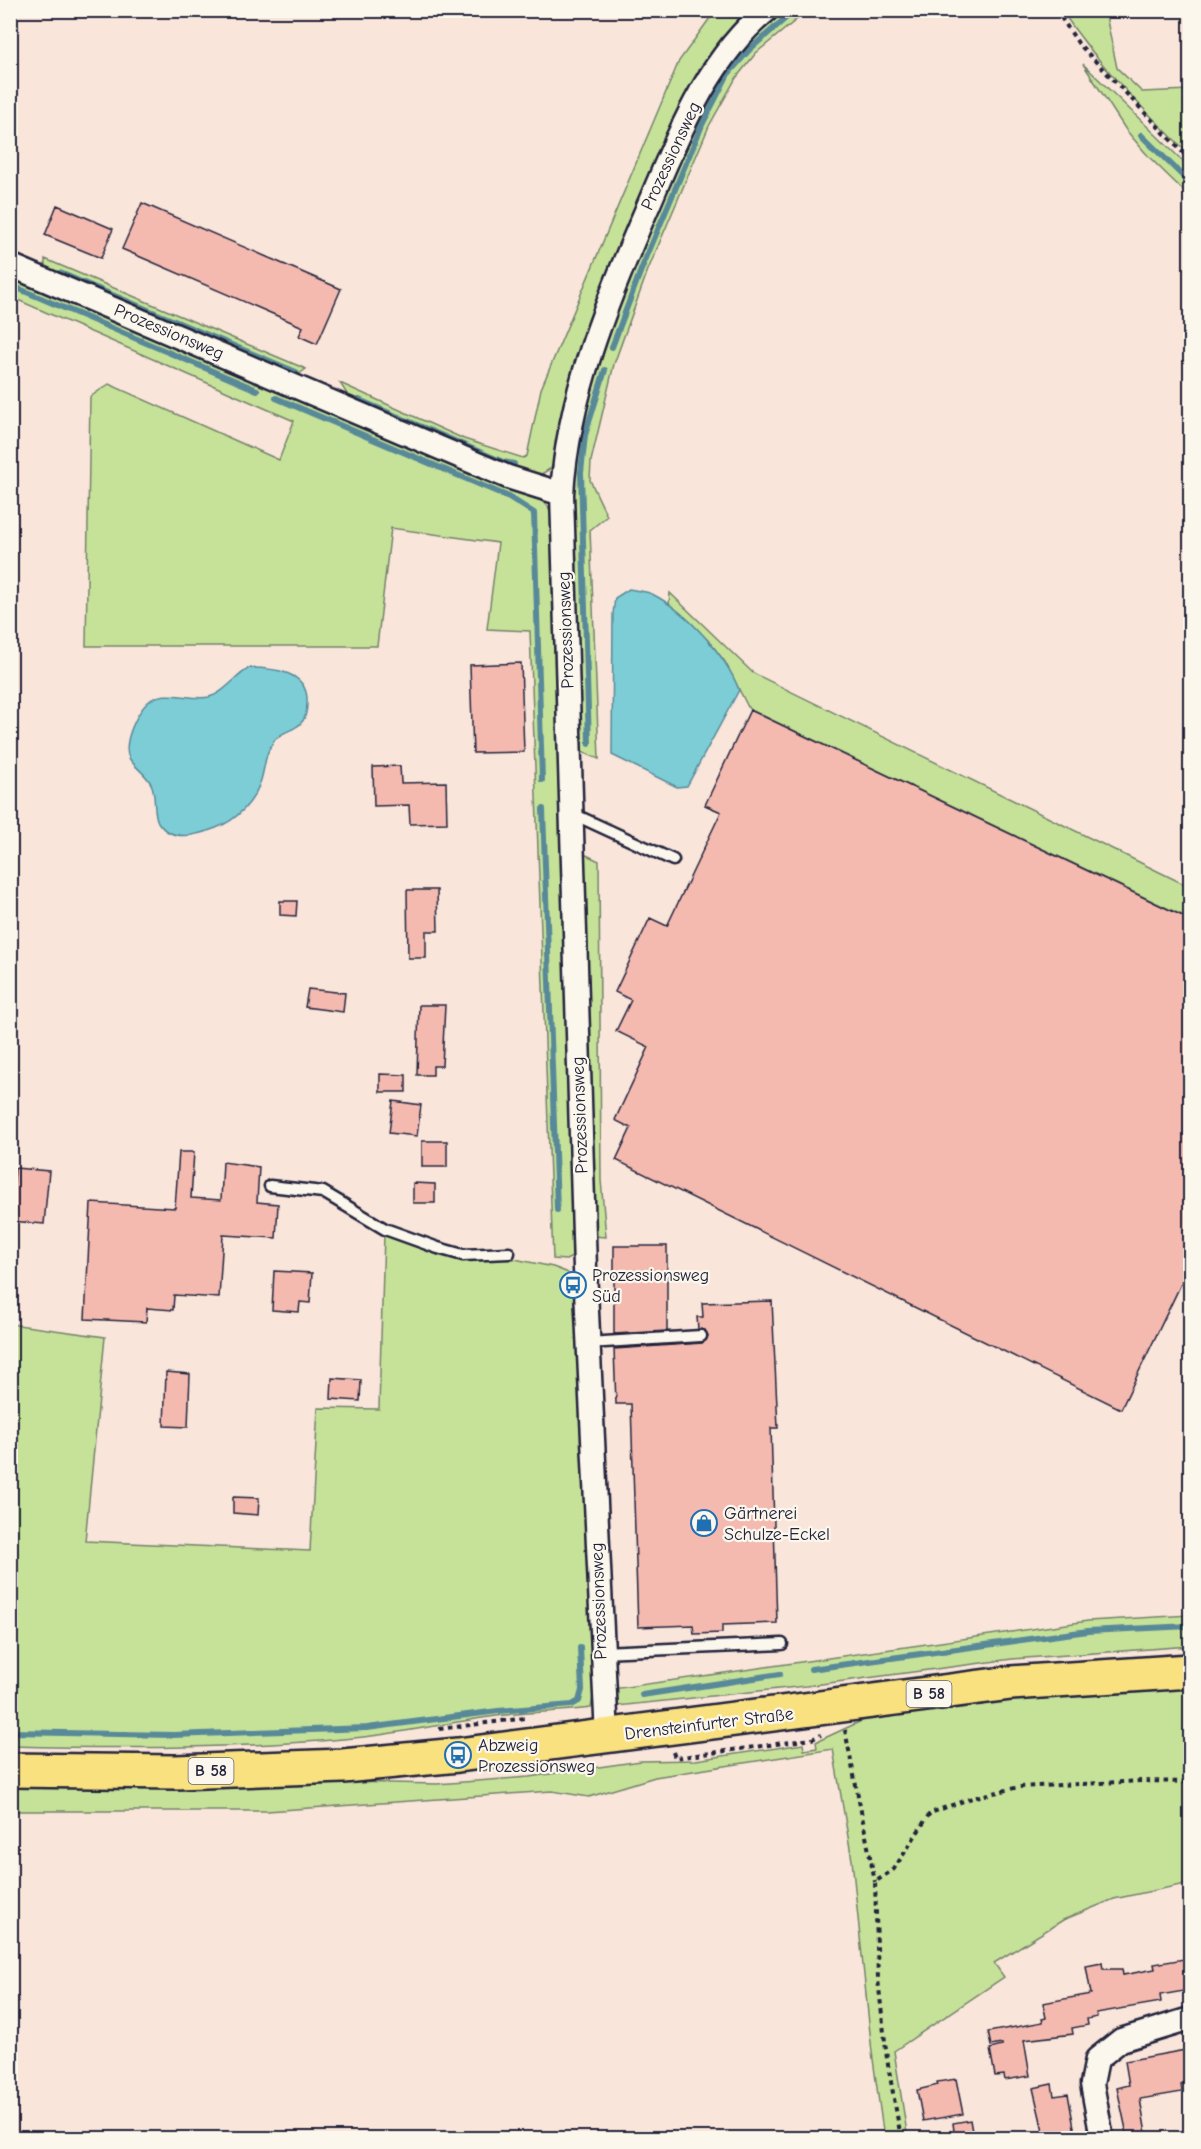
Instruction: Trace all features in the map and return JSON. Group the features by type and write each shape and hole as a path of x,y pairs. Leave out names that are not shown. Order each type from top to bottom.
{"main road":[{"name":"Drensteinfurter Straße","path":"10,1770 176,1772 331,1766 458,1755 607,1737 1011,1683 1191,1671"}],"street":[{"name":"Prozessionsweg","path":"607,1737 588,1343 562,494 564,456 589,356 624,262 686,116 738,37 767,10"},
{"name":"Prozessionsweg","path":"10,265 508,477 562,494"},
{"path":"1102,2139 1092,2084 1097,2059 1121,2040 1191,2019"}],"lane":[{"path":"571,813 674,860"},
{"path":"270,1186 323,1192 385,1229 438,1248 463,1255 509,1253"},
{"path":"588,1343 701,1336"},
{"path":"602,1652 782,1644"}],"path":[{"path":"1056,10 1078,43 1191,160"},
{"path":"833,1730 844,1726 875,1882 878,1979 887,2059 901,2139"},
{"path":"675,1758 812,1739 823,1735"},
{"path":"875,1882 894,1869 930,1813 972,1798 1019,1787 1142,1781 1191,1782"}],"green space":[{"path":"715,11 756,11 733,33 556,453 553,467 540,475 509,471 350,399 340,383 464,439 523,458 527,456 541,389 679,61"},
{"path":"778,11 807,11 756,53 736,78 709,126 648,270 614,364 591,461 590,480 607,516 590,530 599,759 580,751 570,525 573,457 596,361 630,266 723,67"},
{"path":"1062,11 1105,11 1117,68 1142,92 1190,90 1190,155 1090,50"},
{"path":"1083,64 1190,168 1190,197 1149,157 1126,130"},
{"path":"45,259 306,369 299,374 291,374 52,274 45,267"},
{"path":"11,272 529,492 548,506 554,525 578,1254 566,1260 553,1259 530,631 487,629 498,543 391,528 377,646 86,646 90,397 109,384 279,460 294,421 11,297"},
{"path":"670,593 753,673 1190,887 1190,919 749,709 725,662 709,641 669,605"},
{"path":"580,852 599,861 601,1180 606,1237 592,1236"},
{"path":"384,1234 461,1260 510,1258 553,1267 578,1280 594,1691 591,1708 496,1716 382,1735 260,1745 94,1748 11,1746 11,1324 105,1337 85,1541 310,1551 318,1408 379,1409"},
{"path":"1190,1615 1190,1646 1012,1659 806,1686 617,1706 612,1689 1088,1621"},
{"path":"1190,1682 1190,1883 1114,1899 1063,1920 994,1963 1004,1977 894,2051 907,2133 900,2135 899,2138 884,2138 872,2052 852,1860 833,1749 655,1777 589,1797 552,1791 267,1811 11,1811 11,1786 344,1782 437,1784 529,1777 641,1761 696,1760 803,1744 804,1750 817,1748 816,1742 870,1717 1011,1695"}],"water":[{"path":"629,589 652,594 678,611 715,649 739,690 687,786 677,787 612,755 613,614 615,598"},
{"path":"249,668 288,673 296,678 306,692 307,709 304,720 277,738 271,745 258,788 238,815 224,825 201,833 185,836 170,833 163,829 156,818 150,782 129,758 127,752 127,744 135,721 153,698 169,695 209,697 220,692"}],"building":[{"path":"142,203 341,289 317,344 299,336 303,327 122,249"},
{"path":"57,205 113,229 101,258 45,235"},
{"path":"521,663 524,752 473,753 470,665"},
{"path":"750,710 1191,920 1191,1263 1121,1409 616,1160 631,1128 615,1120 649,1047 616,1031 631,1000 615,992 650,918 667,926 721,812 705,805"},
{"path":"400,766 401,783 446,782 447,823 410,824 409,805 374,806 373,767"},
{"path":"407,890 437,890 438,931 426,931 426,958 408,958"},
{"path":"280,901 297,901 296,916 280,915"},
{"path":"308,989 345,993 343,1012 305,1007"},
{"path":"419,1005 445,1005 442,1066 433,1066 433,1075 417,1075"},
{"path":"380,1074 406,1075 406,1092 380,1092"},
{"path":"393,1101 421,1105 417,1136 389,1133"},
{"path":"422,1141 447,1141 447,1167 422,1167"},
{"path":"179,1152 194,1152 191,1198 221,1200 223,1162 259,1167 257,1202 278,1204 276,1238 223,1235 219,1298 174,1295 173,1310 147,1308 146,1322 85,1319 91,1203 175,1208"},
{"path":"15,1168 49,1171 44,1224 11,1221"},
{"path":"413,1183 435,1184 435,1203 413,1203"},
{"path":"614,1246 667,1246 667,1331 614,1334"},
{"path":"274,1271 312,1273 310,1303 300,1302 299,1312 272,1310"},
{"name":"Gärtnerei Schulze-Eckel","path":"772,1301 778,1428 771,1428 777,1623 722,1625 722,1633 694,1634 693,1625 638,1627 631,1404 616,1404 614,1349 702,1343 708,1336 705,1330 698,1329 697,1317 703,1317 702,1303"},
{"path":"166,1372 190,1374 188,1427 164,1426"},
{"path":"332,1378 361,1380 360,1401 331,1399"},
{"path":"233,1497 259,1498 258,1515 233,1513"},
{"path":"1184,1959 1190,1990 1160,1995 1161,2002 1096,2013 1097,2017 1087,2019 1088,2025 1072,2028 1073,2034 1024,2040 1030,2076 1005,2080 1004,2075 995,2076 990,2049 1002,2046 1002,2044 991,2046 988,2032 1043,2022 1042,2019 1046,2018 1043,2003 1091,1994 1086,1966 1102,1963 1103,1969 1122,1969 1123,1975 1155,1969 1154,1964"},
{"path":"1191,2049 1191,2082 1181,2084 1182,2092 1140,2099 1147,2139 1128,2139 1117,2088 1129,2085 1125,2061"},
{"path":"956,2079 963,2114 923,2121 917,2090 938,2085 937,2082"},
{"path":"1052,2084 1054,2096 1068,2094 1075,2133 1045,2139 1033,2088"},
{"path":"970,2120 973,2137 955,2139 953,2123"}],"waterway":[{"path":"612,347 641,270 702,125 728,74 750,49 795,10"},
{"path":"1141,135 1190,183"},
{"path":"60,273 296,372"},
{"path":"10,285 257,390"},
{"path":"589,744 581,473 585,435 605,370"},
{"path":"276,398 509,497 534,513 542,780"},
{"path":"359,400 503,462 514,464"},
{"path":"543,809 557,1210"},
{"path":"811,1669 1088,1631 1190,1626"},
{"path":"10,1732 173,1735 367,1728 498,1711 572,1705 579,1701 582,1690 580,1648"},
{"path":"642,1695 780,1674"}],"place":[{"name":"Prozessionsweg Süd","path":"573,1285"},
{"name":"Gärtnerei Schulze-Eckel","path":"704,1523"},
{"name":"Abzweig Prozessionsweg","path":"458,1755"}]}
